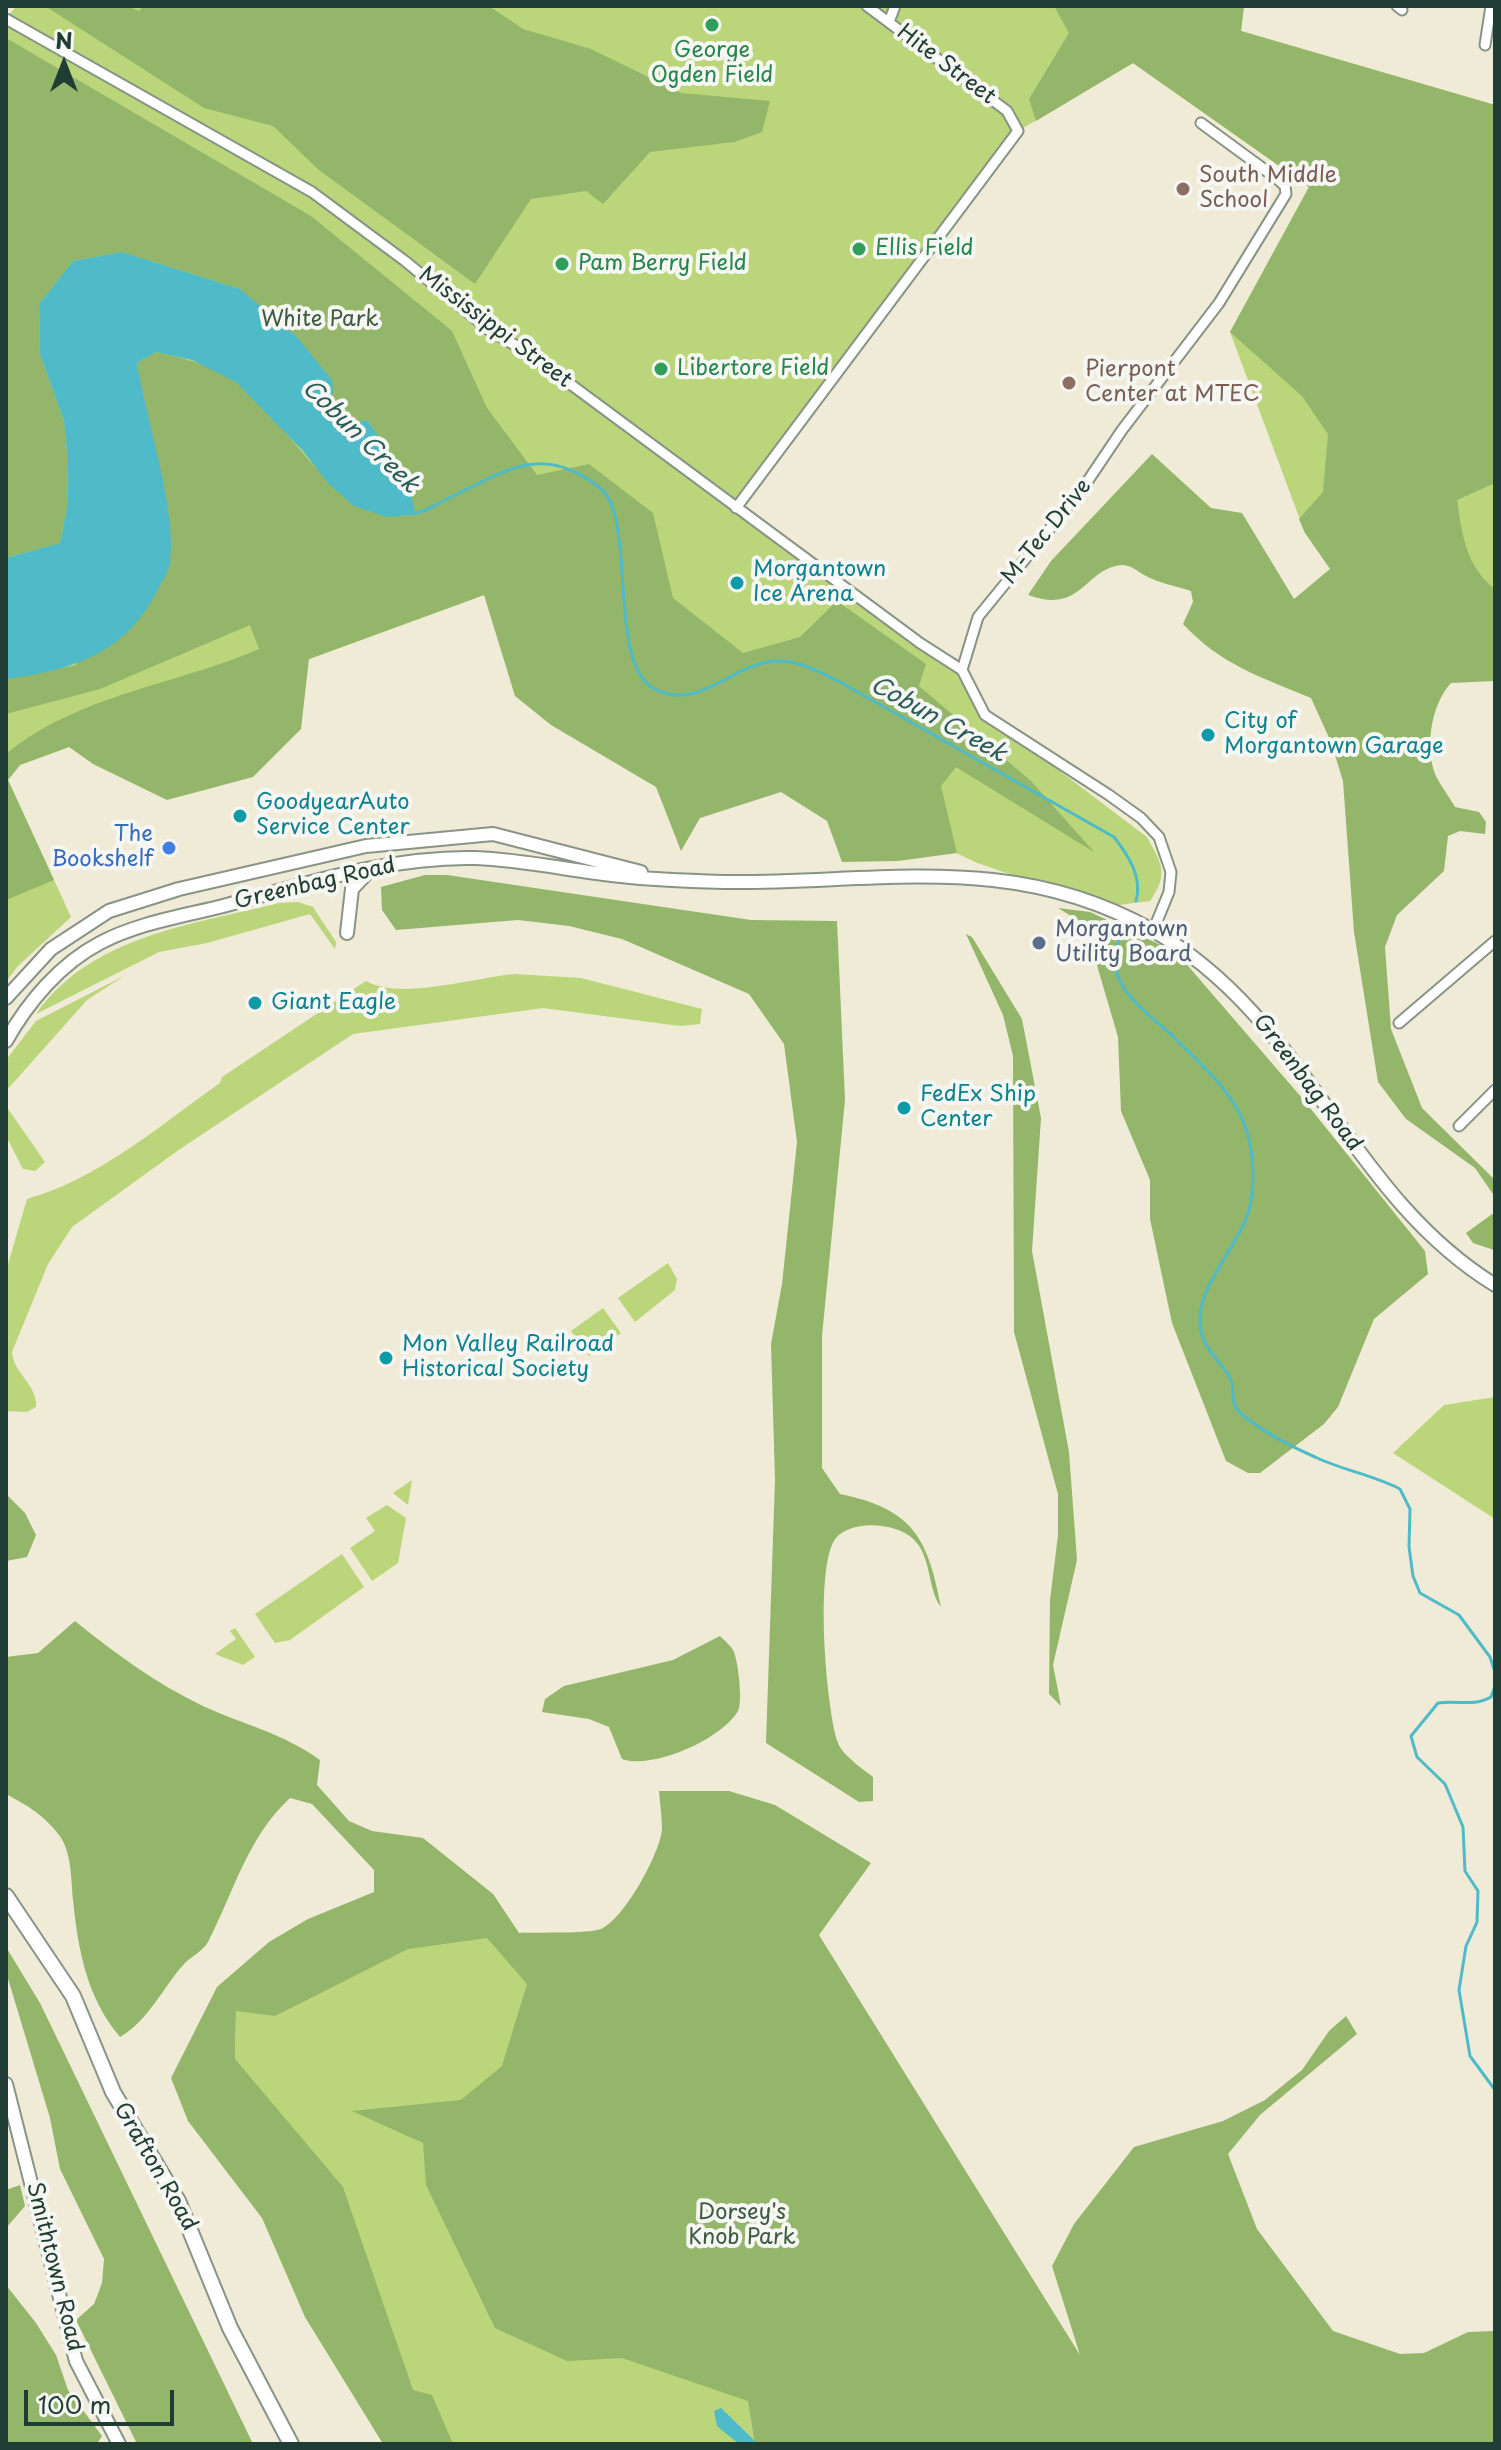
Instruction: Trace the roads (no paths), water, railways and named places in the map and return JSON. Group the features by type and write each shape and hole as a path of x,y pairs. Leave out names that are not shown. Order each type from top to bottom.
{"main road":[{"name":"Greenbag Road","path":"6,998 51,949 109,911 179,889 366,846 493,834 671,879"},
{"name":"Greenbag Road","path":"6,1041 19,1017 53,979 100,943 142,927 373,867 471,858 671,879 769,882 919,875 989,878 1064,893 1153,931 1237,993 1299,1066 1400,1206 1451,1255 1495,1285"},
{"path":"347,933 352,889 373,867"},
{"name":"Grafton Road","path":"6,1896 73,1996 113,2092 178,2201 230,2328 291,2444"},
{"name":"Smithtown Road","path":"6,2084 76,2361 119,2444"}],"street":[{"name":"Hite Street","path":"736,508 1018,131 1007,111 867,6"},
{"path":"889,22 895,6"},
{"path":"1485,45 1491,6"},
{"name":"Mississippi Street","path":"6,19 312,192 405,261 489,330 527,352 927,649 962,670"},
{"name":"M-Tec Drive","path":"962,670 978,617 1083,488 1122,430 1219,303 1286,194 1285,186 1276,178 1201,123"},
{"path":"962,670 985,715 1109,795 1141,818 1159,837 1171,872 1169,892 1153,931"},
{"path":"1399,1023 1495,941"},
{"path":"1459,1126 1495,1090"}],"water":[{"path":"122,252 240,289 297,337 332,380 334,418 345,424 367,420 409,479 415,515 387,517 354,506 328,483 303,451 236,382 192,360 156,352 137,363 169,517 171,541 167,574 144,612 113,644 75,664 6,679 6,558 60,543 68,503 64,421 40,354 39,304 73,261"},
{"path":"721,2408 757,2443 739,2444 717,2426 714,2411"}],"waterway":[{"name":"Cobun Creek","path":"413,513 424,511 522,466 559,466 579,474 600,488 611,504 621,557 631,650 639,673 653,688 669,694 685,695 715,685 745,669 777,661 818,671 1114,837 1136,875 1136,901"},
{"name":"Cobun Creek","path":"1126,926 1117,946 1115,964 1119,979 1139,1006 1180,1043 1224,1090 1244,1123 1250,1144 1253,1180 1248,1213 1206,1291 1200,1324 1204,1341 1231,1381 1236,1407 1254,1424 1297,1449 1400,1489 1410,1509 1409,1547 1413,1576 1420,1593 1459,1615 1490,1657 1495,1672"},
{"name":"Cobun Creek","path":"1495,1686 1491,1697 1485,1700 1438,1703 1411,1736 1417,1757 1445,1784 1463,1827 1465,1871 1478,1891 1477,1922 1466,1946 1459,1990 1470,2056 1495,2090"}],"place":[{"name":"George Ogden Field","path":"712,25"},
{"name":"South Middle School","path":"1183,189"},
{"name":"Ellis Field","path":"859,249"},
{"name":"Pam Berry Field","path":"562,264"},
{"name":"Libertore Field","path":"661,369"},
{"name":"Pierpont Center at MTEC","path":"1069,383"},
{"name":"Morgantown Ice Arena","path":"737,583"},
{"name":"City of Morgantown Garage","path":"1208,735"},
{"name":"GoodyearAuto Service Center","path":"240,816"},
{"name":"The Bookshelf","path":"169,848"},
{"name":"Morgantown Utility Board","path":"1039,943"},
{"name":"Giant Eagle","path":"255,1003"},
{"name":"FedEx Ship Center","path":"904,1108"},
{"name":"Mon Valley Railroad Historical Society","path":"386,1358"}],"park label":[{"name":"White Park","path":"320,320"},
{"name":"Dorsey's Knob Park","path":"742,2226"}]}
